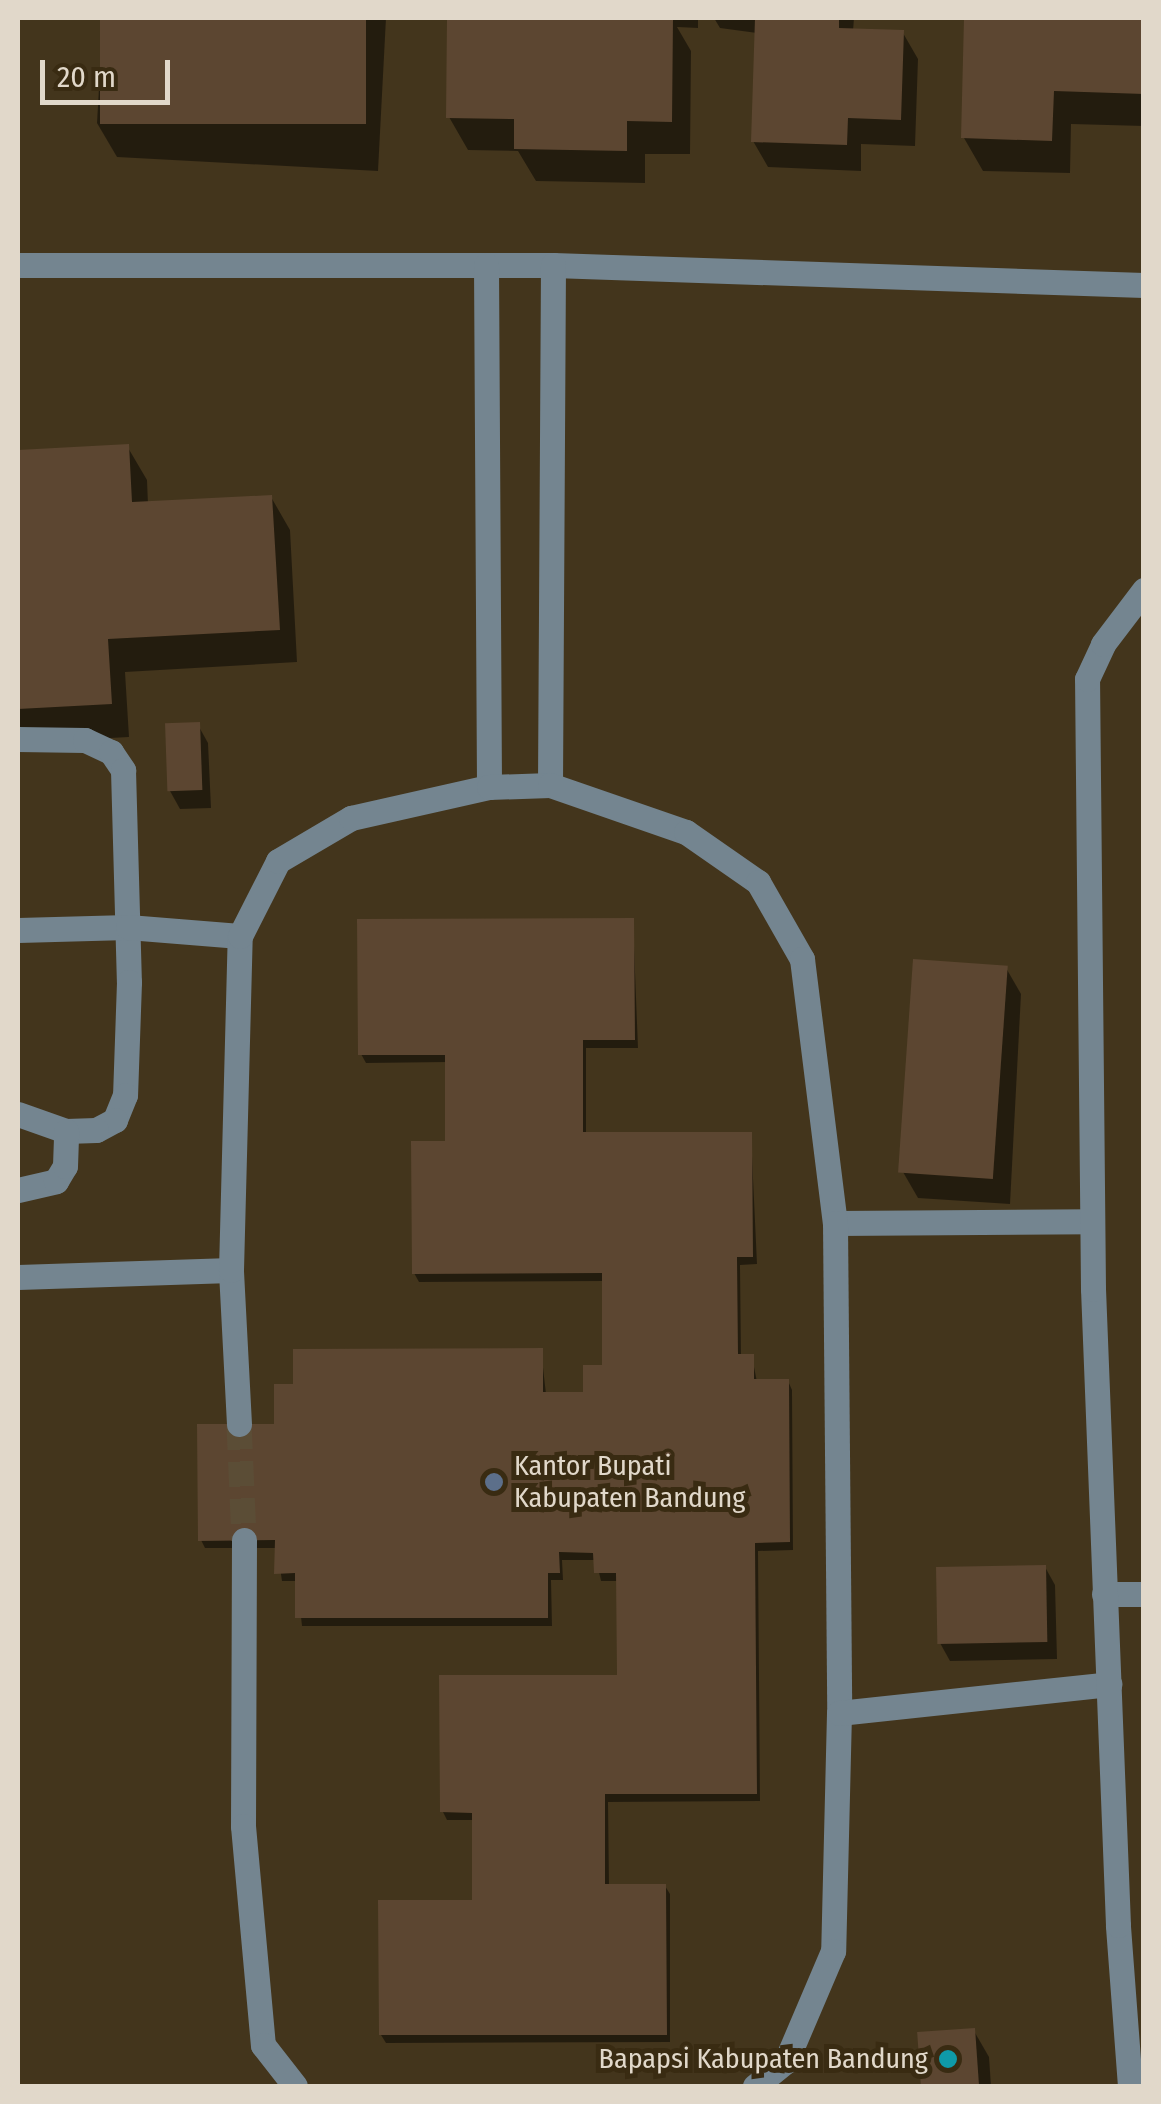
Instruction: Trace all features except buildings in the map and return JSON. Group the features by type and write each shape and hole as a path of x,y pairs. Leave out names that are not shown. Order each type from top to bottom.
{"street":[{"path":"18,265 553,265 1144,285"},
{"path":"486,265 489,787"},
{"path":"550,785 553,265"},
{"path":"1130,2086 1104,1594 1092,1221 1086,679 1102,644 1144,590"},
{"path":"18,740 86,740 111,752 122,770 128,927 125,1095 106,1126 66,1131 18,1114"},
{"path":"239,1424 231,1270 240,936 278,861 351,818 489,787 550,785 686,832 758,882 802,959 835,1223 839,1713 833,1951 786,2061 755,2086"},
{"path":"18,930 128,927 240,936"},
{"path":"18,1190 56,1181 66,1166 66,1131"},
{"path":"835,1223 1092,1221"},
{"path":"18,1277 231,1270"},
{"path":"244,1540 243,1826 264,2045 295,2086"},
{"path":"1104,1594 1144,1594"},
{"path":"839,1713 1109,1684"}],"tunnel":[{"path":"239,1424 244,1540"}],"place":[{"name":"Kantor Bupati Kabupaten Bandung","path":"494,1482"},
{"name":"Bapapsi Kabupaten Bandung","path":"948,2059"}]}
